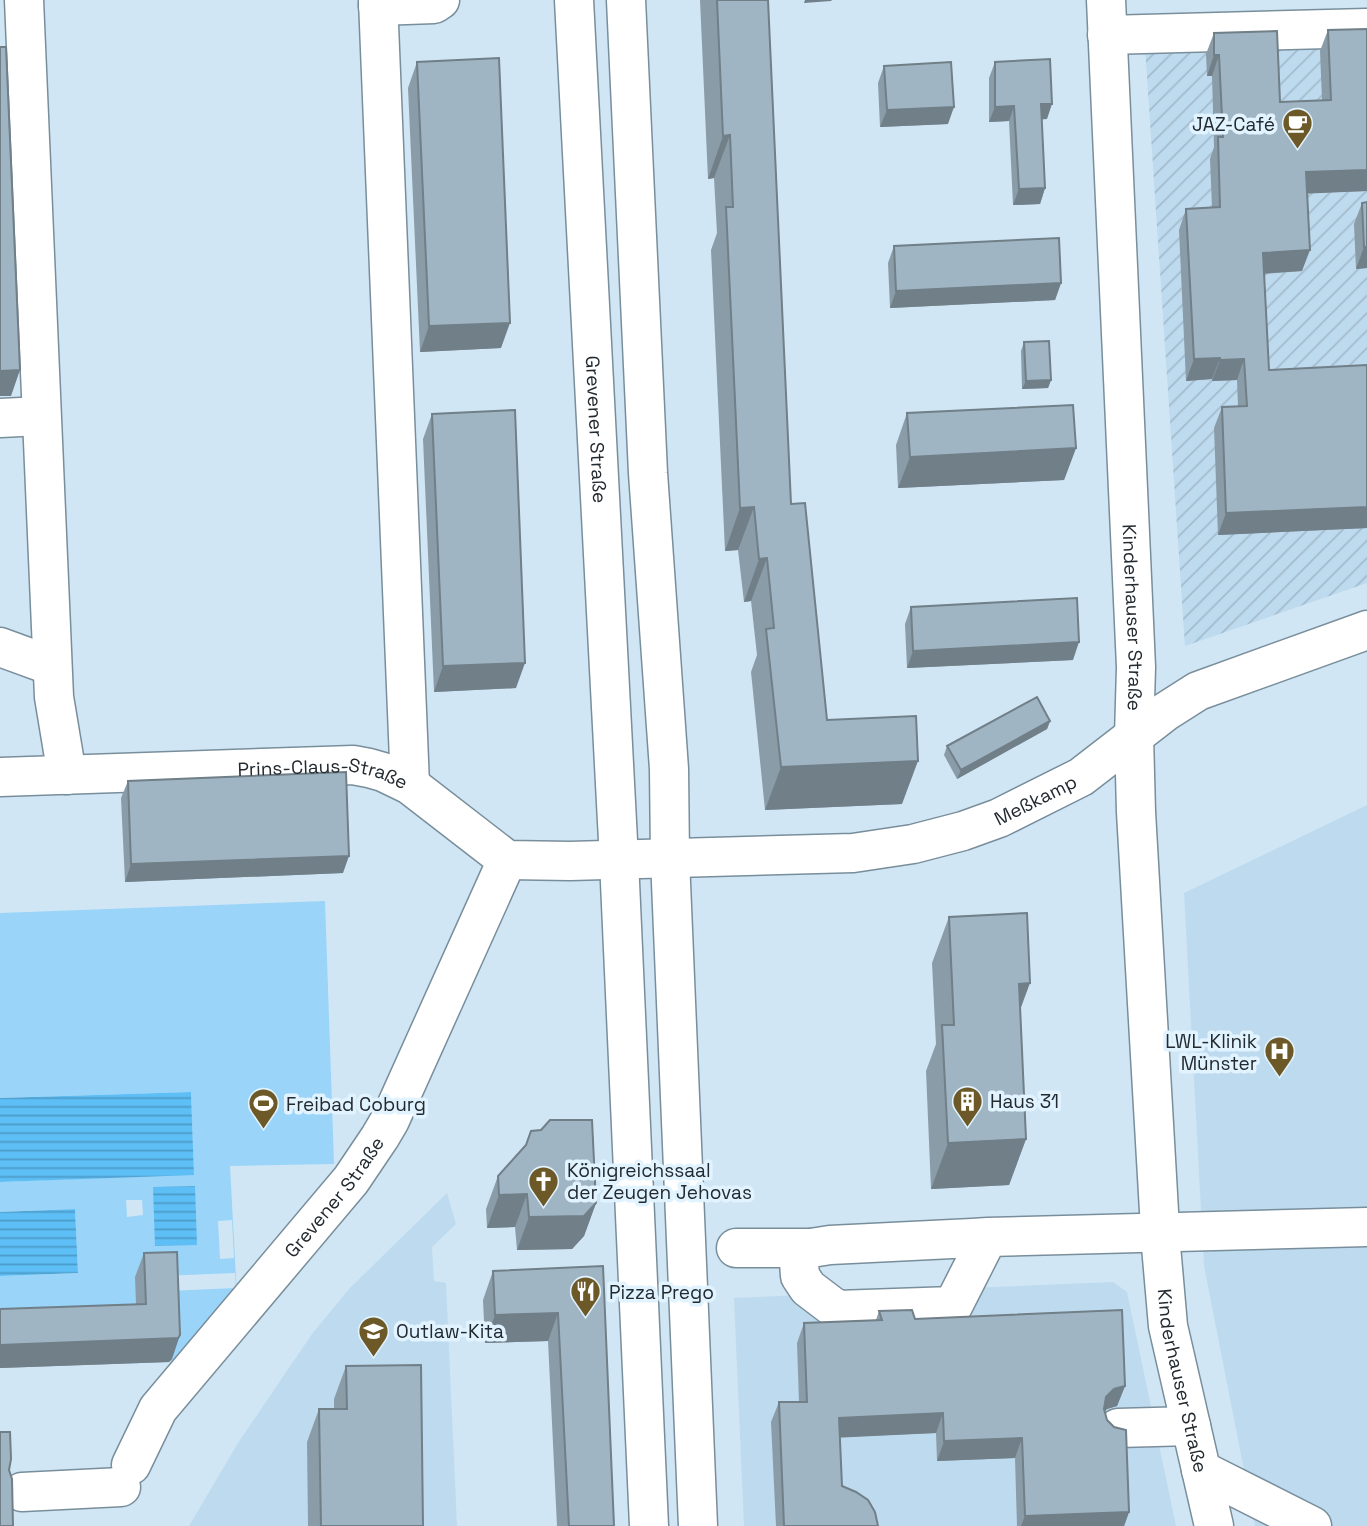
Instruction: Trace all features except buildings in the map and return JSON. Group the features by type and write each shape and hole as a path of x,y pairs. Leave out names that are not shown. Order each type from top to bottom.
{"street":[{"path":"410,785 378,3 434,4 440,0"},
{"name":"Grevener Straße","path":"574,0 620,860 649,1526"},
{"path":"626,0 648,473 669,769 670,859 698,1526"},
{"path":"16,15 41,416 54,707 66,775"},
{"path":"1106,17 1367,28"},
{"name":"Kinderhauser Straße","path":"1106,17 1136,667 1134,736 1139,882 1160,1233 1168,1326 1214,1526"},
{"path":"0,418 41,416"},
{"name":"Meßkamp","path":"670,859 853,853 913,844 963,831 999,818 1081,777 1165,712 1198,691 1367,630"},
{"path":"0,647 52,666"},
{"name":"Prins-Claus-Straße","path":"0,778 353,765 383,772 410,785 507,860"},
{"path":"507,860 670,859"},
{"name":"Grevener Straße","path":"22,1492 126,1476 158,1409 351,1180 380,1137 507,860"},
{"path":"736,1248 811,1248 988,1237 1367,1227"},
{"path":"811,1248 803,1254 799,1262 800,1276 808,1289 837,1310 953,1306 988,1237"},
{"path":"1118,1428 1191,1426"},
{"path":"1201,1470 1312,1526"}],"shaded area":[{"path":"1367,10 1367,583 1185,646 1143,17"},
{"name":"LWL-Klinik Münster","path":"1367,805 1367,1526 1255,1526 1204,1266 1184,893"},
{"name":"Freibad Coburg","path":"325,901 334,1164 230,1166 237,1297 211,1332 172,1362 0,1368 171,1362 168,1291 236,1288 235,1273 136,1277 137,1328 0,1333 0,1276 78,1273 75,1209 0,1212 0,1182 194,1174 191,1092 0,1098 0,913","holes":["126,1200 142,1200 143,1215 127,1217","232,1220 234,1258 220,1259 218,1221"]},
{"path":"191,1092 194,1175 0,1182 0,1098"},
{"path":"195,1186 197,1245 155,1246 153,1187"},
{"name":"Outlaw-Kita","path":"447,1193 456,1224 432,1247 434,1281 446,1283 457,1526 189,1526 238,1443 312,1334 349,1289"},
{"path":"75,1209 78,1273 0,1276 0,1212"},
{"path":"1113,1282 1127,1292 1176,1526 744,1526 734,1298"}],"place":[{"name":"JAZ-Café","path":"1298,151"},
{"name":"LWL-Klinik Münster","path":"1280,1079"},
{"name":"Haus 31","path":"967,1128"},
{"name":"Freibad Coburg","path":"263,1131"},
{"name":"Königreichssaal der Zeugen Jehovas","path":"544,1208"},
{"name":"Pizza Prego","path":"586,1319"},
{"name":"Outlaw-Kita","path":"373,1358"}]}
